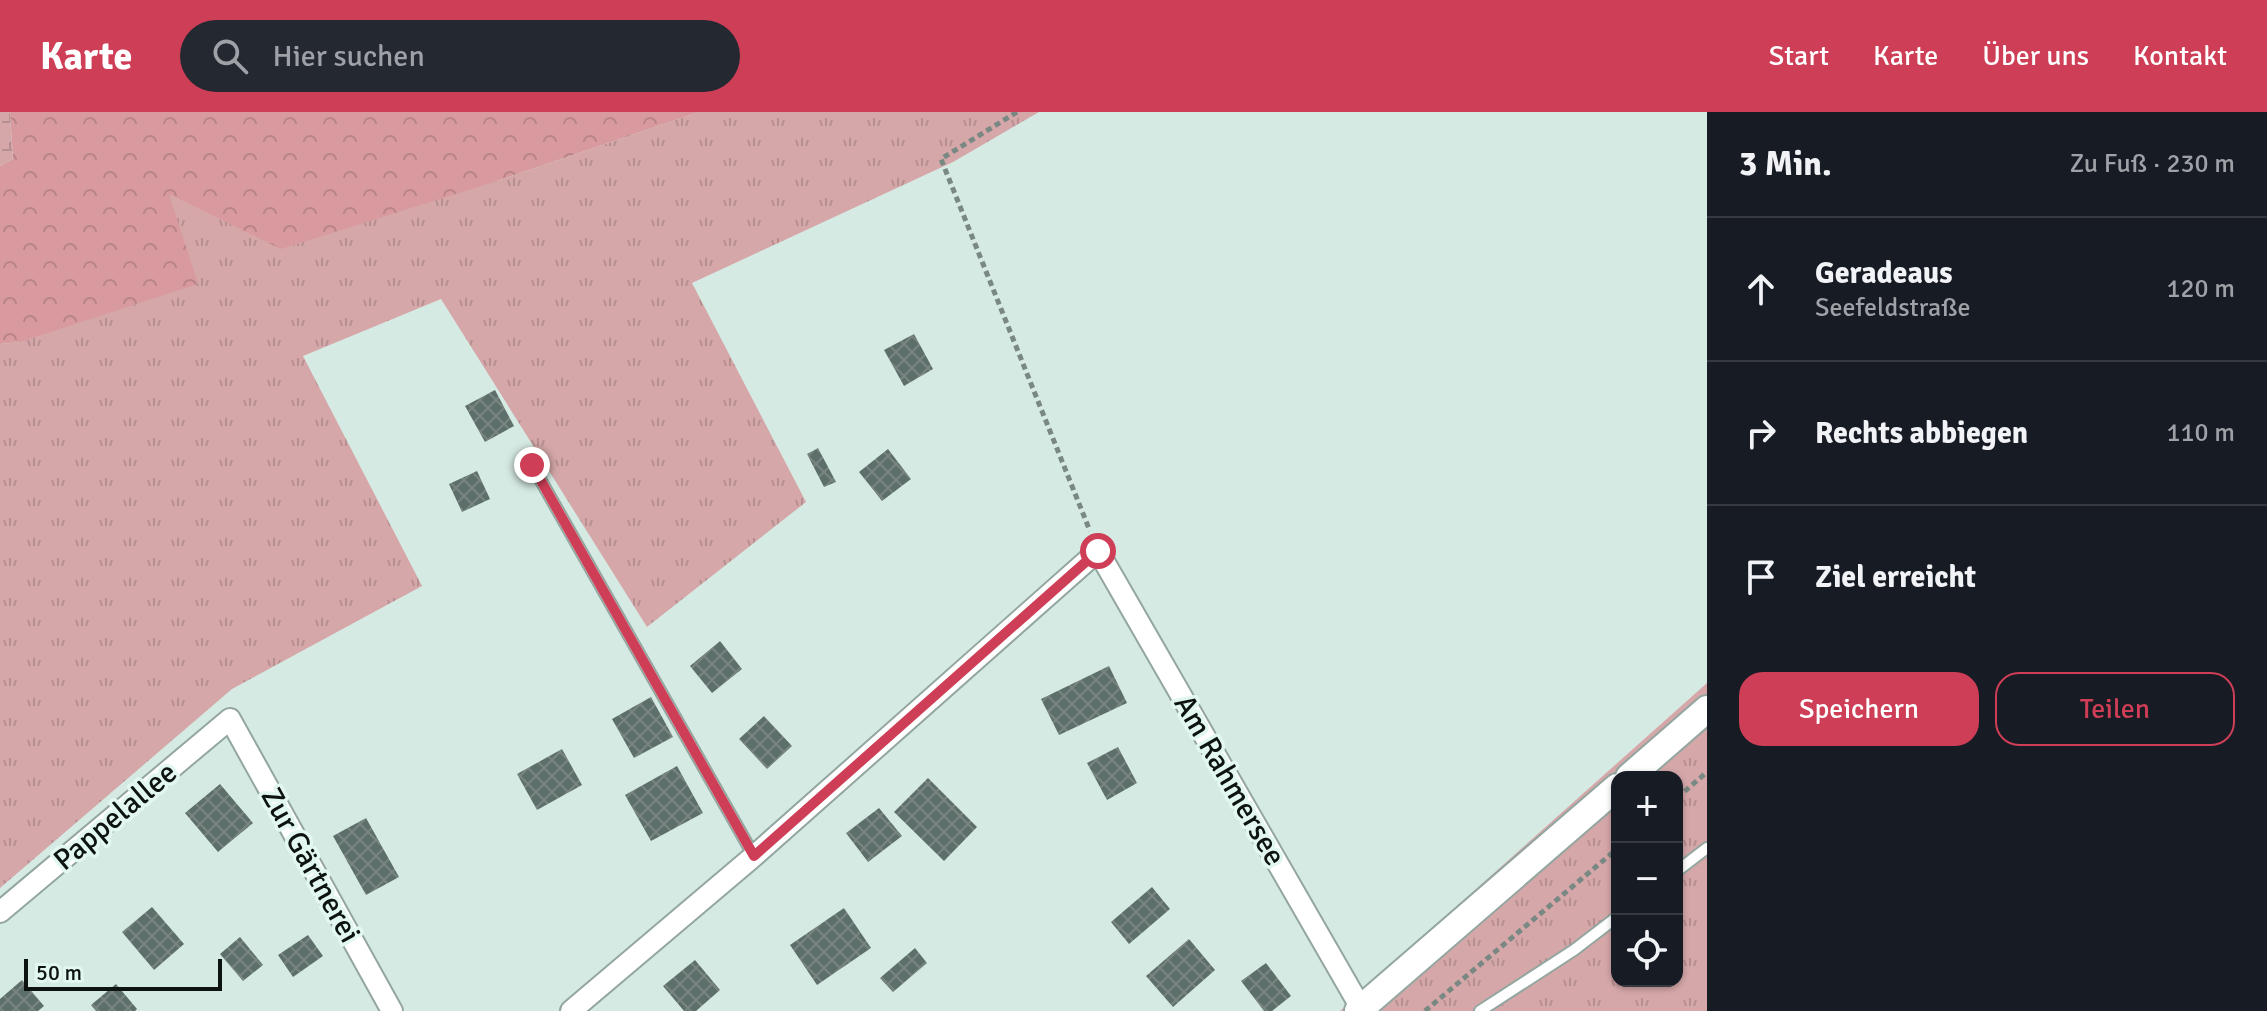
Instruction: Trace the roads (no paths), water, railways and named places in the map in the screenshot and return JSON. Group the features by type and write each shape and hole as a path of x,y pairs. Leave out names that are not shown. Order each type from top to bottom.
{"street":[{"name":"Am Rahmersee","path":"754,856 1098,551 1362,1010"},
{"path":"1636,771 1707,709"},
{"name":"Pappelallee","path":"0,912 230,719"},
{"name":"Zur Gärtnerei","path":"230,719 392,1011"},
{"path":"1362,1010 1611,792"},
{"path":"571,1011 754,856"}],"lane":[{"path":"532,465 754,856"},
{"path":"1683,866 1707,848"},
{"path":"1480,1011 1574,950 1611,922"}]}
